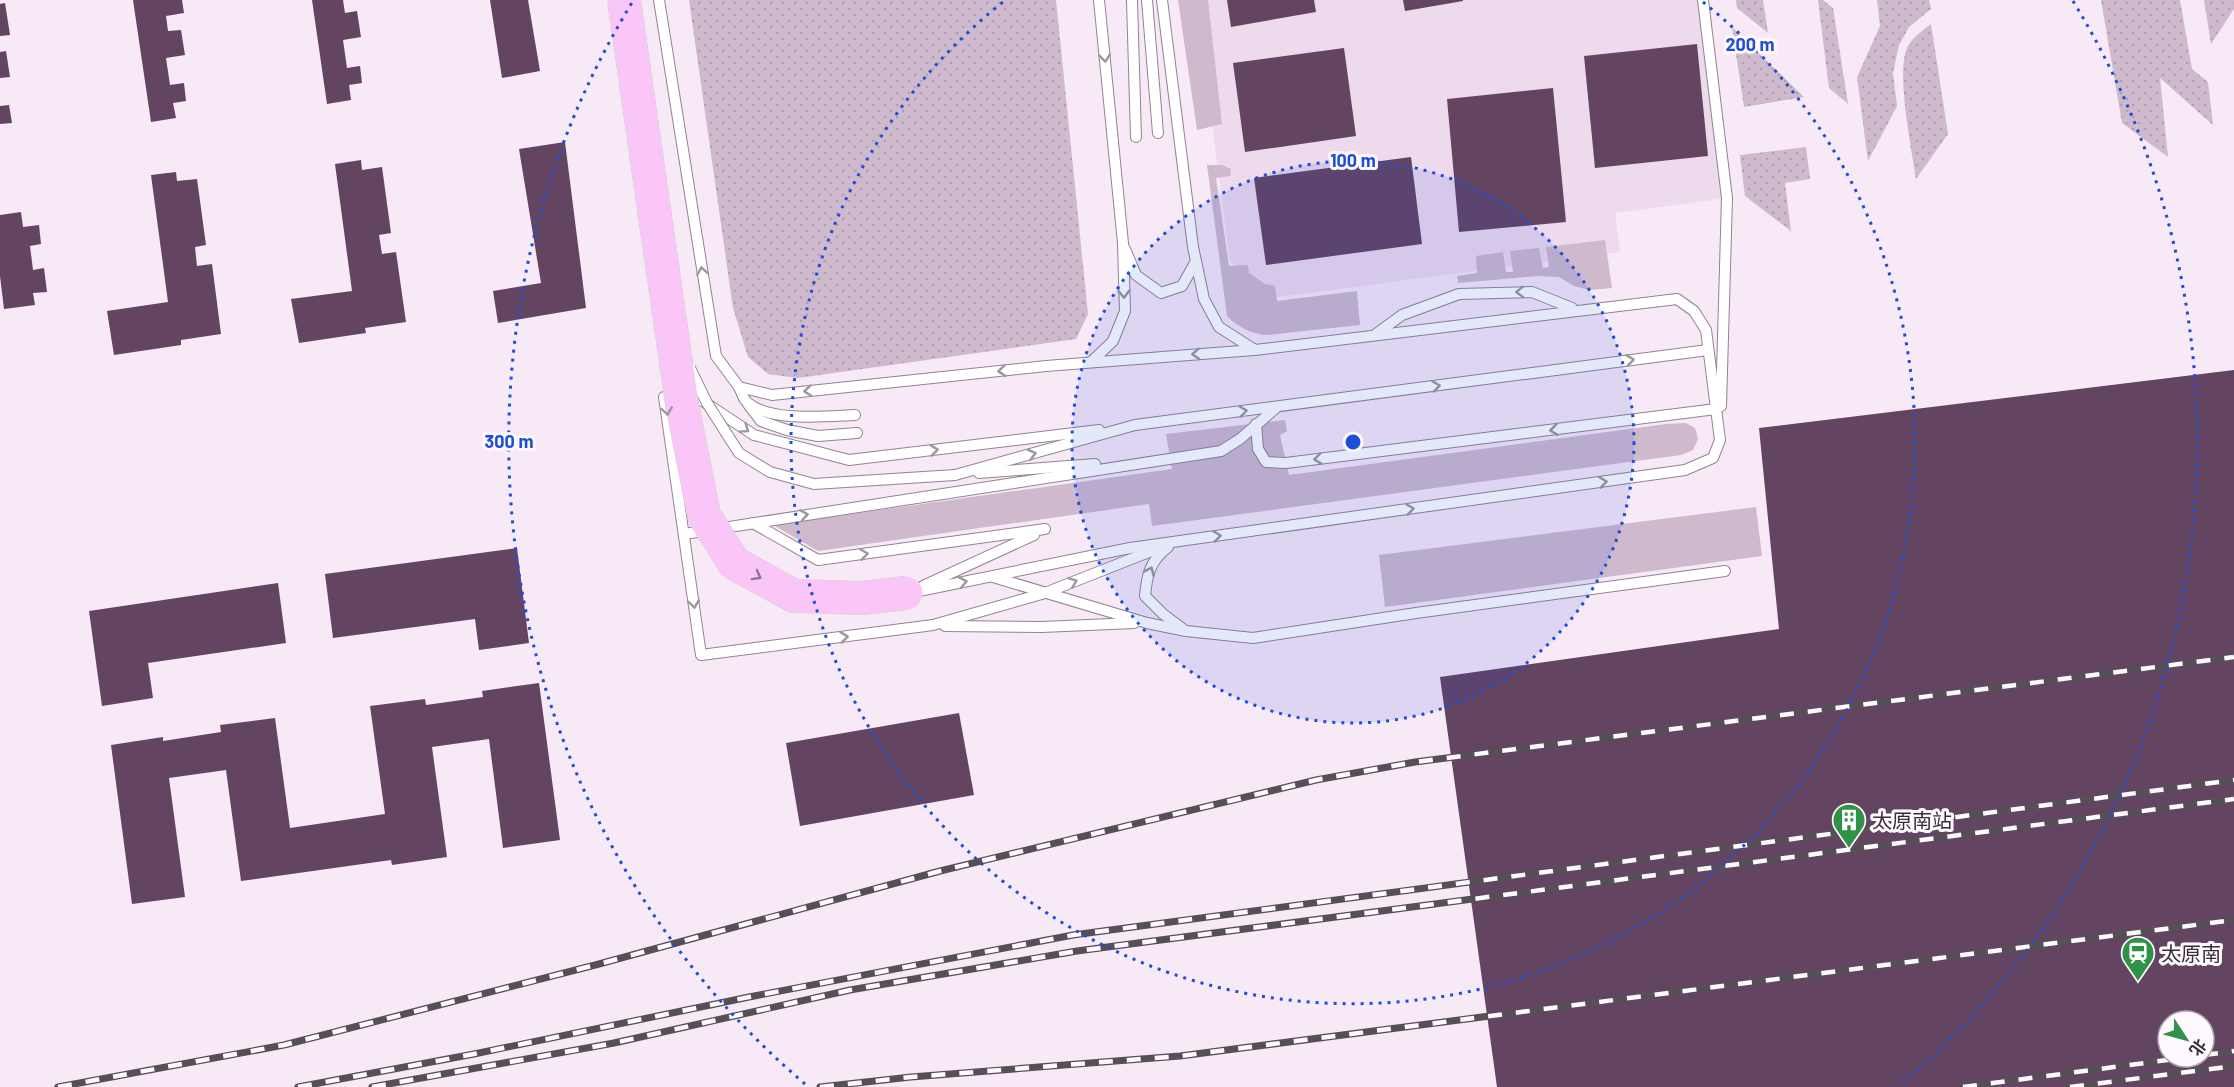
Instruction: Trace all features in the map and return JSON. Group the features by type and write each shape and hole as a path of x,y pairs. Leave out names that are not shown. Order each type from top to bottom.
{"highway":[{"path":"624,0 682,405 704,515 734,563 794,596 863,598 906,593"}],"lane":[{"path":"659,0 716,356 761,421 787,430 818,436 857,433"},
{"path":"1092,362 1113,342 1125,311 1123,243 1099,0"},
{"path":"1132,0 1136,137"},
{"path":"1147,0 1158,133"},
{"path":"1162,0 1196,261 1204,299 1219,327 1255,350"},
{"path":"906,593 1130,548 1685,470 1713,458 1720,440 1727,198 1703,0"},
{"path":"1123,243 1136,275 1161,293 1182,286 1196,261"},
{"path":"1374,334 1402,315 1459,294 1532,292 1575,309"},
{"path":"739,387 772,395 1092,362 1255,350 1575,309 1677,299 1694,311 1706,330 1720,440"},
{"path":"671,330 707,403 739,453 770,472 814,484 1176,458"},
{"path":"1148,622 1042,627 933,626 701,655 684,534 667,382 754,435 849,460 1708,350"},
{"path":"746,400 764,410 796,417 855,415"},
{"path":"684,534 1221,451 1240,439 1279,406"},
{"path":"1256,424 1258,449 1266,462 1286,464 1716,409"},
{"path":"955,475 1135,425"},
{"path":"753,523 819,560 1045,529 906,593"},
{"path":"933,626 1045,593 1176,542"},
{"path":"1176,542 1160,553 1147,574 1146,596 1163,614 1186,631"},
{"path":"990,576 1186,631 1253,638 1416,613 1725,571"}],"shaded area":[{"path":"689,0 1056,0 1088,314 1076,339 798,378 768,374 748,357 733,308"},
{"path":"1178,0 1208,0 1222,124 1197,130"},
{"path":"1196,0 1699,0 1727,198 1615,213 1620,252 1278,297 1230,262"},
{"path":"1736,0 1763,0 1768,33 1737,8"},
{"path":"1818,0 1823,0 1833,8 1848,104 1829,88"},
{"path":"1877,0 1929,0 1931,9 1909,27 1899,45 1893,73 1897,106 1868,161 1857,77 1880,26"},
{"path":"2101,0 2180,0 2192,69 2208,82 2213,125 2160,78 2168,157 2122,123"},
{"path":"2204,0 2234,0 2234,9 2211,44"},
{"path":"1931,24 1948,134 1916,179 1904,91 1904,57 1913,39"},
{"path":"1732,27 1804,97 1744,107"},
{"path":"1806,147 1810,179 1785,183 1791,231 1745,196 1740,155"},
{"path":"1207,165 1222,165 1231,169 1230,176 1216,178 1229,266 1248,265 1249,273 1265,284 1275,286 1277,301 1357,291 1360,325 1268,335 1246,330 1227,316"},
{"path":"1605,240 1612,288 1589,290 1574,286 1559,277 1538,276 1458,283 1457,276 1477,273 1476,256 1503,252 1506,272 1513,272 1510,251 1539,248 1543,268 1549,267 1546,247"},
{"path":"1285,420 1287,431 1280,435 1289,475 1666,424 1686,423 1695,428 1698,439 1693,450 1681,455 1152,526 1149,504 818,551 773,525 1172,469 1166,434"},
{"path":"1756,507 1762,556 1385,607 1379,555"}],"building":[{"path":"133,0 182,0 184,13 166,16 168,31 181,30 185,55 166,58 170,85 184,83 186,101 173,103 176,118 151,122"},
{"path":"312,0 343,0 345,13 357,11 361,37 343,40 347,68 360,66 362,83 349,85 351,100 327,104"},
{"path":"490,0 528,0 540,71 502,78"},
{"path":"1227,0 1314,0 1316,12 1231,27"},
{"path":"1403,0 1463,0 1463,1 1405,11"},
{"path":"5,3 10,35 0,36 0,4"},
{"path":"1697,44 1708,156 1595,168 1584,56"},
{"path":"1344,48 1356,136 1245,152 1233,63"},
{"path":"6,51 10,77 0,78 0,52"},
{"path":"1553,88 1566,222 1459,232 1447,99"},
{"path":"9,105 12,123 0,124 0,106"},
{"path":"565,142 586,308 498,323 493,291 541,283 519,149"},
{"path":"1411,157 1422,244 1266,265 1254,178"},
{"path":"361,160 362,170 382,167 391,233 379,235 382,254 396,252 406,322 365,328 366,333 299,343 291,299 352,291 335,164"},
{"path":"176,172 177,181 197,179 206,245 195,247 197,266 212,264 221,334 181,340 181,345 114,355 107,311 168,302 151,175"},
{"path":"21,212 23,227 39,225 41,244 30,246 33,270 44,268 47,292 33,293 35,305 4,309 0,276 0,215"},
{"name":"太原南站","path":"2234,370 2234,1087 1497,1087 1440,677 1779,629 1759,428"},
{"path":"517,548 529,643 479,650 475,619 333,638 325,574"},
{"path":"278,583 286,643 148,663 153,698 102,706 89,611"},
{"path":"539,683 560,840 503,848 489,739 432,747 447,857 392,865 391,860 241,881 226,770 169,778 185,897 132,904 111,745 163,737 163,741 221,732 220,725 275,718 290,828 385,814 370,706 425,699 426,705 483,697 482,691"},
{"path":"959,713 974,795 800,826 786,743"}],"railway":[{"path":"58,1087 284,1045 599,964 940,871 1316,780 1415,762 2234,657"},
{"path":"298,1087 1073,935 2234,780"},
{"path":"372,1087 614,1043 850,990 1077,951 2234,799"},
{"path":"820,1087 911,1077 1180,1056 2234,920"},
{"path":"2216,1053 2234,1051"},
{"path":"1963,1087 2156,1061"},
{"path":"2070,1087 2234,1066"}],"place":[{"name":"太原南站","path":"1849,849"},
{"name":"太原南","path":"2138,982"}]}
